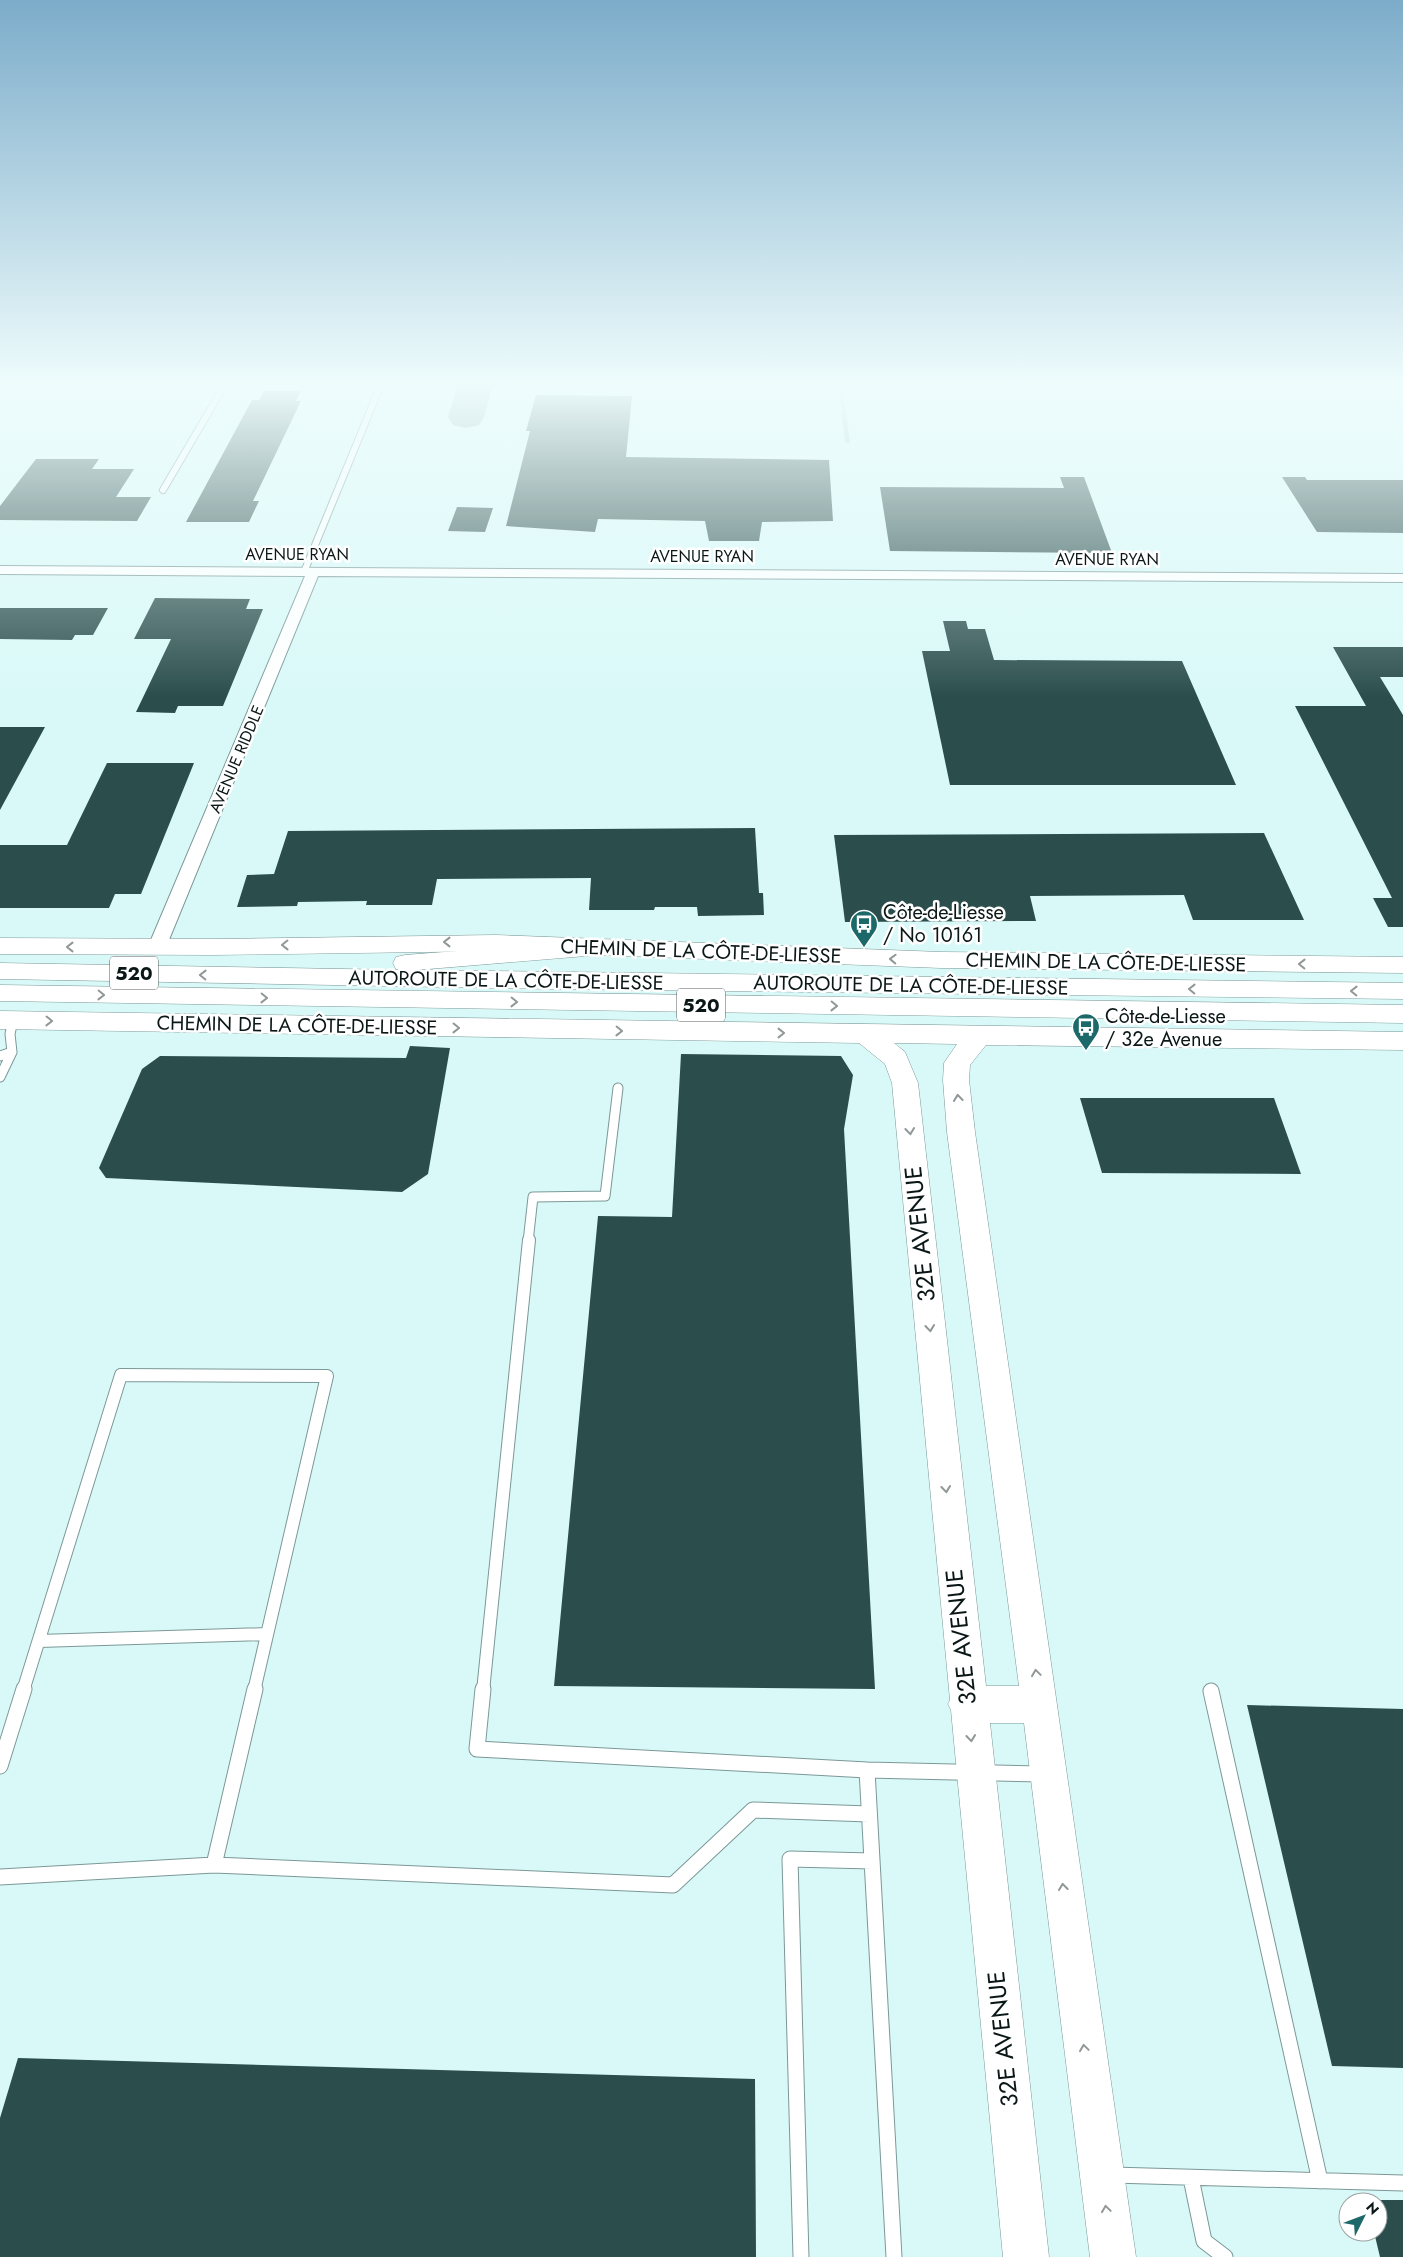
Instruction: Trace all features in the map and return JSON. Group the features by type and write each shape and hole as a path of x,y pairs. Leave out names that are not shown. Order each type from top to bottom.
{"main road":[{"name":"CHEMIN DE LA CÔTE-DE-LIESSE","path":"0,946 157,947 442,942 941,960 1403,965"},
{"path":"252,976 601,948"},
{"name":"AUTOROUTE DE LA CÔTE-DE-LIESSE","path":"0,971 1403,991"},
{"name":"AUTOROUTE DE LA CÔTE-DE-LIESSE","path":"0,993 1403,1014"},
{"name":"CHEMIN DE LA CÔTE-DE-LIESSE","path":"6,1020 1403,1041"},
{"name":"32E AVENUE","path":"864,1033 892,1054 900,1064 904,1076 1026,2257"},
{"path":"979,1035 959,1058 956,1080 1113,2257"},
{"path":"968,1704 1040,1705"}],"street":[{"name":"AVENUE RYAN","path":"0,570 1403,578"},
{"name":"AVENUE RIDDLE","path":"157,947 309,572"}],"lane":[{"path":"163,490 165,486"},
{"path":"309,572 342,486"},
{"path":"0,1077 12,1052 6,1020"},
{"path":"0,1056 12,1052"},
{"path":"618,1088 605,1196 533,1197 477,1749 867,1770 1049,1774"},
{"path":"0,1766 121,1375 327,1376 214,1865"},
{"path":"39,1641 267,1634"},
{"path":"1210,1691 1320,2181"},
{"path":"867,1770 894,2257"},
{"path":"0,1877 214,1865 673,1885 753,1810 869,1814"},
{"path":"801,2257 790,1859 872,1861"},
{"path":"1102,2175 1403,2183"},
{"path":"1191,2178 1204,2241 1225,2257"}],"building":[{"path":"15,486 123,486 116,497 151,497 137,521 0,520 0,506"},
{"path":"205,486 260,486 253,501 259,501 249,522 186,522"},
{"path":"516,486 831,486 833,521 762,522 759,541 709,541 705,521 598,519 595,532 506,526"},
{"path":"1063,486 1087,486 1112,553 890,551 880,487 1064,488"},
{"path":"1288,486 1403,486 1403,533 1317,532"},
{"path":"457,507 493,508 485,532 448,531"},
{"path":"155,598 250,599 246,609 263,609 223,706 178,706 175,713 136,712 171,639 134,639"},
{"path":"0,608 108,608 93,635 75,635 72,640 0,639"},
{"path":"943,621 966,621 968,629 985,629 994,660 1182,661 1236,785 950,785 922,651 950,651"},
{"path":"1333,647 1403,647 1403,677 1380,677 1403,715 1403,927 1388,927 1373,898 1392,898 1295,706 1366,706"},
{"path":"0,727 45,727 0,810"},
{"path":"107,763 194,763 141,894 115,894 109,908 0,908 0,845 67,845"},
{"path":"755,828 759,893 763,893 764,915 698,916 697,907 655,907 654,910 589,910 591,878 437,879 432,905 366,905 367,901 298,902 297,906 237,907 247,875 274,874 288,831"},
{"path":"1264,833 1304,920 1193,920 1184,895 1030,896 1036,921 845,922 834,835"},
{"path":"410,1046 450,1048 428,1174 402,1192 106,1178 99,1168 142,1069 160,1056 406,1058"},
{"path":"681,1054 841,1056 853,1075 844,1129 875,1689 554,1686 598,1216 672,1217"},
{"path":"1080,1098 1274,1098 1301,1174 1102,1173"},
{"path":"1247,1705 1403,1709 1403,2068 1332,2066"},
{"path":"18,2058 755,2079 756,2257 0,2257 0,2118"},
{"path":"1388,2200 1403,2200 1403,2257 1380,2257 1376,2242 1388,2242"}],"place":[{"name":"Côte-de-Liesse / No 10161","path":"864,948"},
{"name":"Côte-de-Liesse / 32e Avenue","path":"1086,1051"}]}
